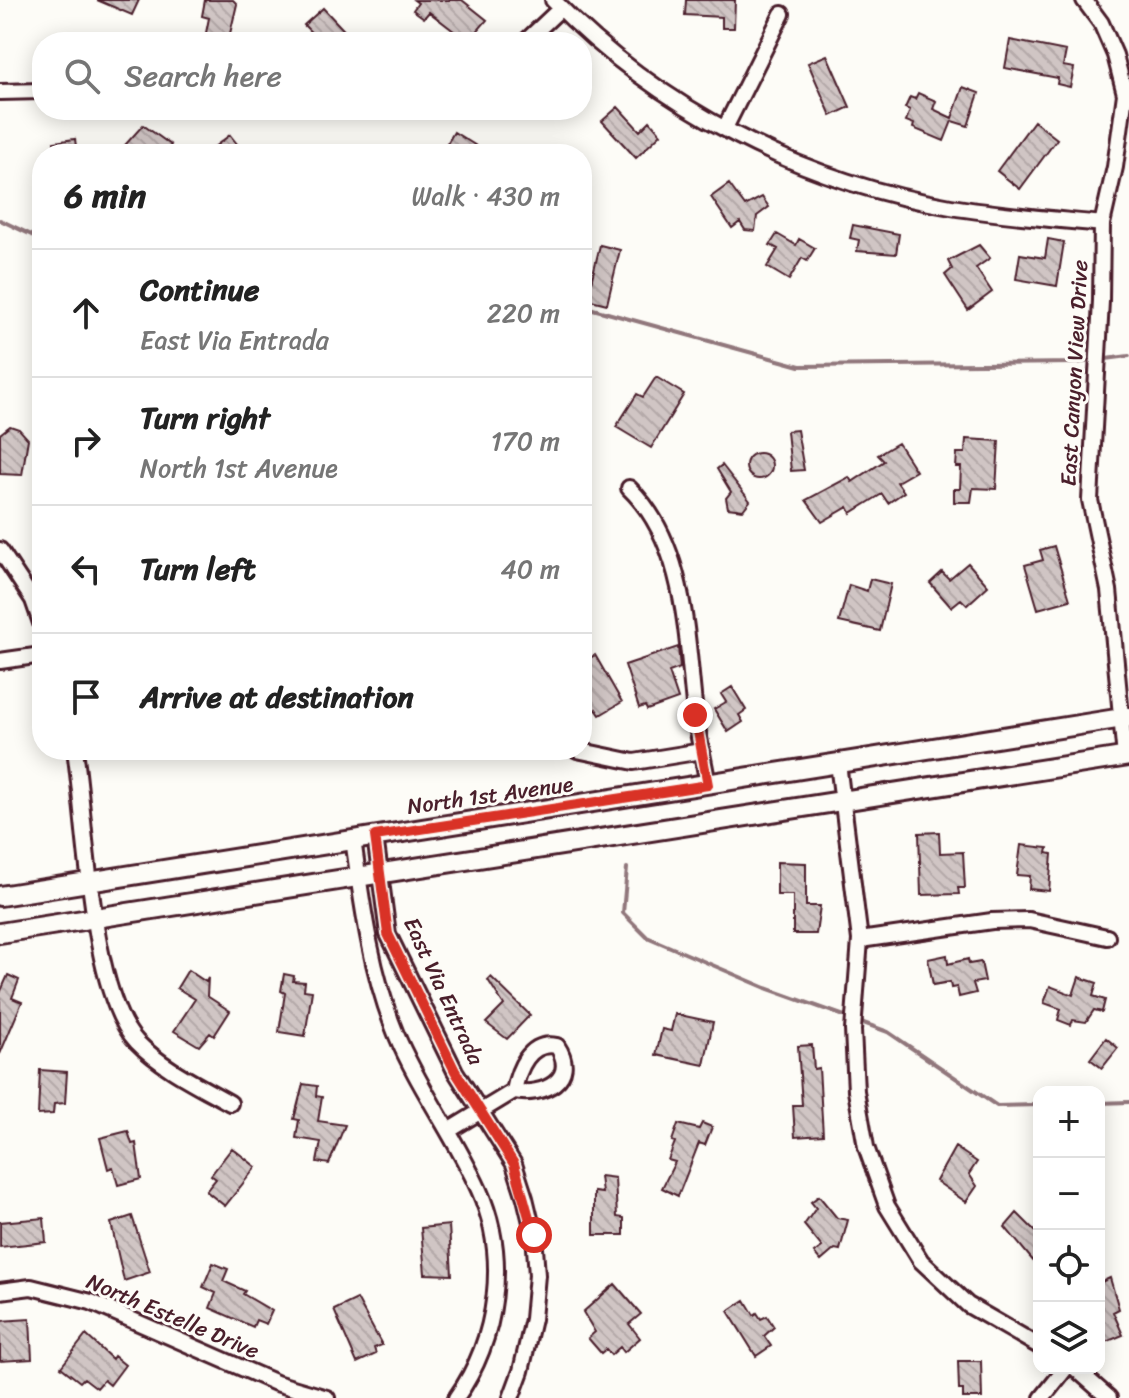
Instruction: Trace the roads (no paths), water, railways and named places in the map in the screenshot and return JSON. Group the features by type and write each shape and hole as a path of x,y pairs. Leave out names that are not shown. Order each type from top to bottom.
{"main road":[{"name":"North 1st Avenue","path":"0,896 1124,718"},
{"path":"0,933 659,832 843,799 1127,756"}],"street":[{"name":"East Canyon View Drive","path":"1084,0 1101,23 1127,94 1102,224 1090,500 1109,590 1127,756"},
{"path":"533,32 557,4 589,32"},
{"path":"725,128 782,14"},
{"path":"592,35 635,73 685,107 817,172 949,207 1102,224"},
{"path":"0,92 32,91"},
{"path":"629,488 639,498 660,533 673,565 690,650 708,785"},
{"path":"0,550 32,598"},
{"path":"0,661 32,656"},
{"path":"592,753 634,762 702,751"},
{"path":"76,760 96,919 111,997 135,1041 183,1077 230,1103"},
{"path":"838,763 860,940 853,1030 856,1091 866,1147 887,1206 921,1261 968,1305 1033,1343"},
{"name":"East Via Entrada","path":"375,836 388,934 455,1071 514,1164 534,1235 537,1275 533,1319 511,1398"},
{"name":"East Via Entrada","path":"353,839 377,970 395,1032 481,1193 492,1234 497,1283 489,1330 476,1370 456,1398"},
{"path":"860,940 992,921 1029,920 1107,937"},
{"path":"448,1131 514,1091"},
{"name":"North Estelle Drive","path":"0,1291 31,1287 91,1302 276,1383 327,1398"},
{"path":"1042,1398 1061,1374"},
{"path":"1082,1374 1109,1398"}],"waterway":[{"path":"0,220 32,235"},
{"path":"592,309 800,366 1075,363 1129,356"},
{"path":"627,868 623,913 647,937 766,988 850,1018"},
{"path":"858,1021 888,1032 997,1106 1033,1105"},
{"path":"1105,1103 1129,1102"}]}
